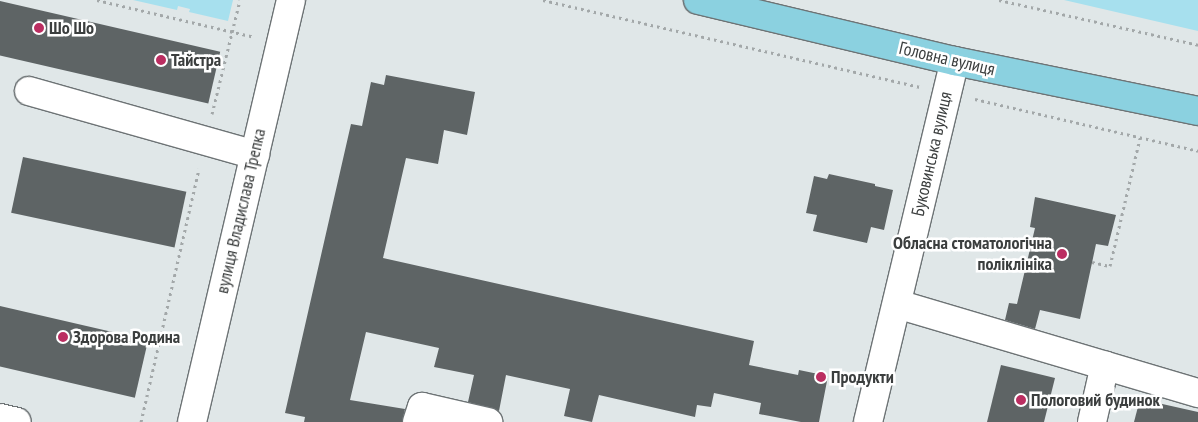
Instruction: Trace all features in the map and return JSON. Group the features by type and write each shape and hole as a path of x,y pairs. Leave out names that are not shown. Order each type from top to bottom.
{"main road":[{"name":"Головна вулиця","path":"698,0 955,61 1198,111"}],"street":[{"name":"вулиця Владислава Трепка","path":"192,422 291,0"},
{"name":"Буковинська вулиця","path":"868,422 955,61"},
{"path":"29,91 255,155"},
{"path":"897,304 1198,393"},
{"path":"1092,422 1105,365"},
{"path":"417,422 422,407 488,422"},
{"path":"0,418 18,422"}],"path":[{"path":"97,0 281,45"},
{"path":"141,422 240,0"},
{"path":"543,0 1198,151"},
{"path":"999,0 1198,45"},
{"path":"1092,262 1110,266 1140,138"}],"shaded area":[{"path":"133,0 233,0 228,21 189,12 190,9 178,6 177,10"},
{"path":"1064,0 1198,0 1198,31"}],"building":[{"path":"0,1 220,52 208,103 0,55"},
{"path":"386,75 475,92 467,135 444,130 438,164 406,158 383,258 754,341 749,365 798,375 799,370 828,376 819,422 801,422 759,414 761,403 714,393 711,407 697,405 695,417 599,395 592,422 564,416 570,389 506,375 499,411 468,402 474,375 434,367 439,348 366,332 350,400 405,409 402,422 304,422 305,417 285,413 351,124 362,126 371,82 384,85"},
{"path":"23,157 186,192 174,247 11,213"},
{"path":"829,174 893,190 884,230 871,227 867,243 813,231 817,215 806,213 814,176 827,179"},
{"name":"Обласна стоматологічна поліклініка","path":"1035,197 1116,215 1108,246 1096,244 1080,319 1040,310 1035,329 1005,320 1009,303 1017,304 1035,228 1030,227"},
{"path":"0,306 148,340 135,398 0,367"},
{"name":"Пологовий будинок","path":"1001,365 1055,378 1044,422 987,422"},
{"path":"1140,399 1198,412 1198,422 1134,422"}],"place":[{"name":"Шо Шо","path":"39,28"},
{"name":"Тайстра","path":"161,60"},
{"name":"Обласна стоматологічна поліклініка","path":"1062,254"},
{"name":"Здорова Родина","path":"63,337"},
{"name":"Продукти","path":"821,377"},
{"name":"Пологовий будинок","path":"1021,400"}]}
